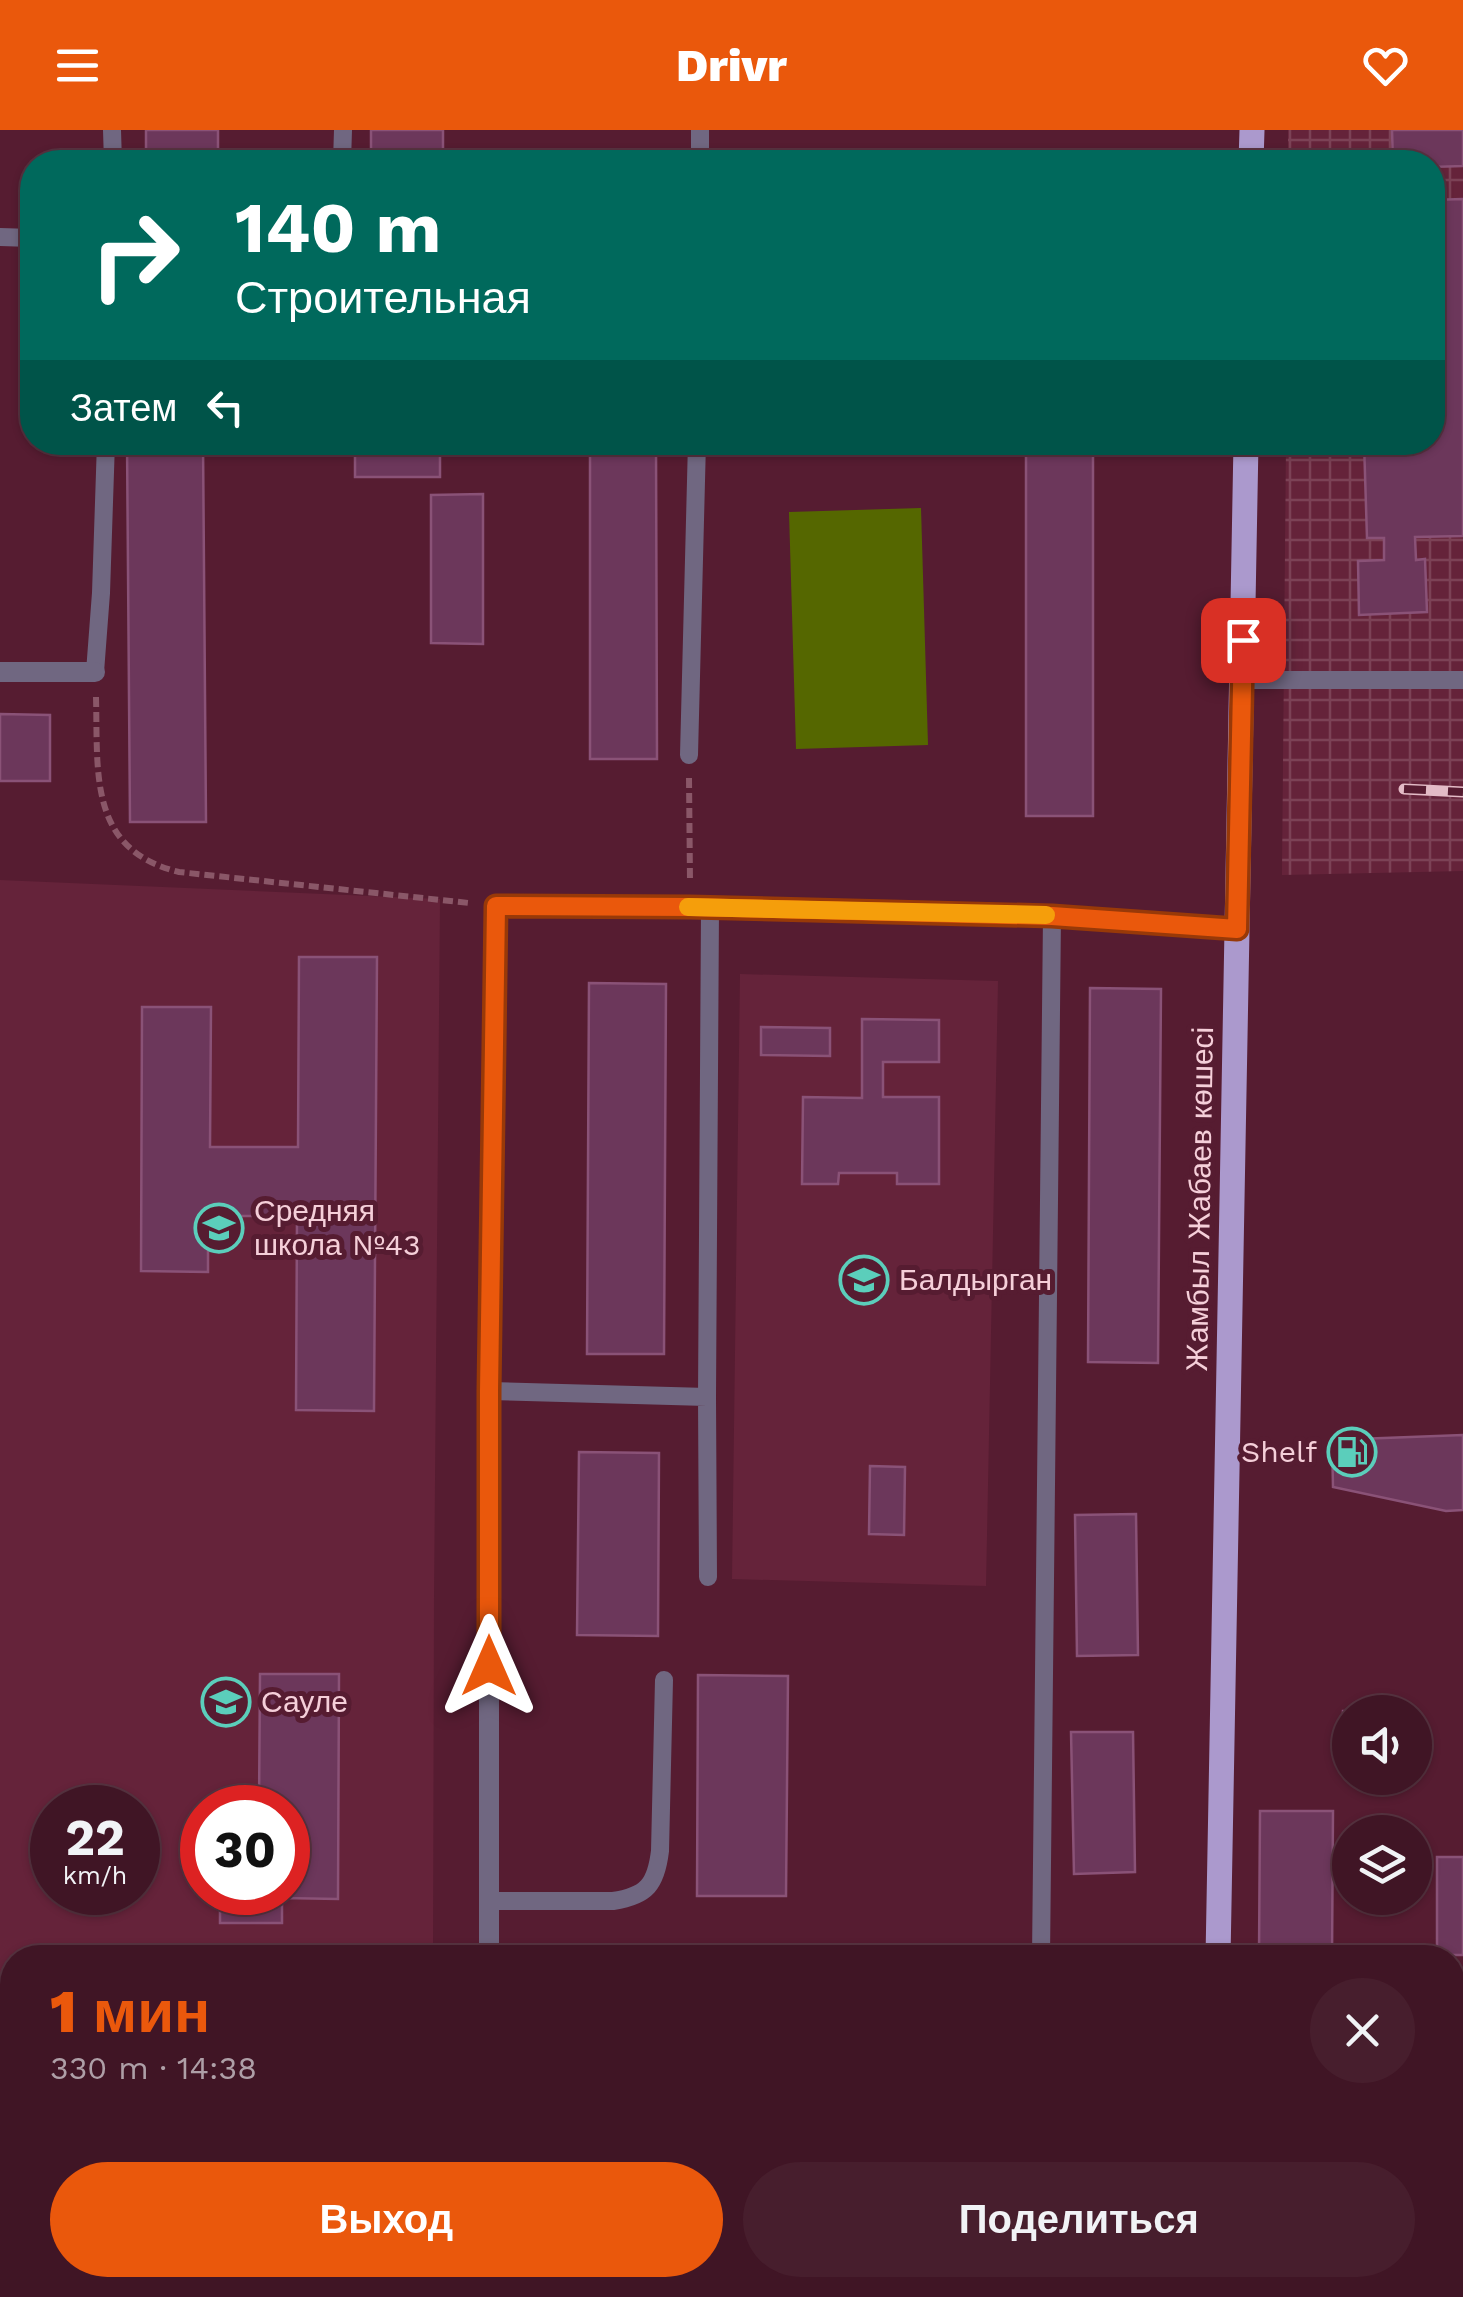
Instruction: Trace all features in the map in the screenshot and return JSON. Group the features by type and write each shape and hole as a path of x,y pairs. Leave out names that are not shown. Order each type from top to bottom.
{"main road":[{"name":"Жамбыл Жабаев көшесі","path":"1218,1945 1246,455"}],"street":[{"path":"0,672 95,672"},
{"path":"489,1945 489,1391 496,906 1052,916 1237,929"}],"lane":[{"path":"95,672 102,592 106,455"},
{"path":"689,755 697,455"},
{"path":"1242,680 1463,680"},
{"path":"700,908 708,1577"},
{"path":"1040,1945 1052,916"},
{"path":"489,1391 706,1397"},
{"path":"489,1902 612,1901 641,1894 651,1884 660,1851 664,1680"}],"path":[{"path":"95,672 98,784 103,806 112,829 144,860 179,872 496,906"},
{"path":"689,755 700,908"}],"shaded area":[{"path":"1288,130 1463,130 1463,871 1282,875 1286,455 1445,455 1445,150 1288,150"},
{"name":"Средняя школа №43","path":"0,880 440,899 433,1945 0,1945"},
{"name":"Балдырган","path":"740,974 998,981 986,1586 732,1579"}],"green space":[{"path":"921,508 928,745 796,749 789,512"}],"building":[{"path":"146,130 218,130 218,150 146,150"},
{"path":"371,130 443,130 443,150 371,150"},
{"path":"1392,130 1463,130 1463,166 1445,167 1445,150 1393,150"},
{"path":"1463,199 1463,536 1415,537 1416,560 1425,559 1427,612 1359,615 1358,561 1384,560 1384,538 1367,538 1364,455 1445,455 1445,200"},
{"path":"127,455 203,455 206,822 130,822"},
{"path":"355,455 440,455 440,477 355,477"},
{"path":"590,455 656,455 657,759 590,759"},
{"path":"1026,455 1093,455 1093,816 1026,816"},
{"path":"483,494 483,644 431,643 431,495"},
{"path":"0,714 50,715 50,781 0,781"},
{"path":"299,957 377,957 374,1411 296,1410 297,1216 208,1216 208,1272 141,1271 142,1007 211,1007 210,1147 298,1147"},
{"path":"589,983 666,984 664,1354 587,1354"},
{"path":"1090,988 1161,989 1158,1363 1088,1362"},
{"path":"862,1019 939,1020 939,1062 883,1062 883,1097 939,1097 939,1184 897,1184 897,1173 839,1173 838,1184 802,1184 803,1097 862,1098"},
{"path":"761,1027 830,1028 830,1056 761,1055"},
{"path":"1463,1435 1463,1510 1446,1511 1333,1487 1332,1440"},
{"path":"579,1452 659,1453 658,1636 577,1635"},
{"path":"870,1466 905,1467 904,1535 869,1534"},
{"path":"1136,1514 1138,1655 1077,1656 1075,1515"},
{"path":"260,1674 339,1674 338,1899 310,1898 310,1785 259,1785"},
{"path":"698,1675 788,1676 786,1896 697,1896"},
{"path":"1071,1732 1133,1732 1135,1872 1074,1874"},
{"path":"1260,1811 1333,1811 1332,1945 1259,1945"},
{"path":"1437,1857 1463,1857 1463,1945 1437,1945"},
{"path":"220,1915 282,1915 282,1923 220,1923"}],"railway":[{"path":"1404,789 1463,792"}],"slow traffic":[{"path":"688,907 1046,915"}],"place":[{"name":"Средняя школа №43","path":"219,1228"},
{"name":"Балдырган","path":"864,1280"},
{"name":"Shelf","path":"1352,1452"},
{"name":"Сауле","path":"226,1702"}],"route":[{"path":"489,1666 496,906 1052,916 1237,929 1243,640"}]}
